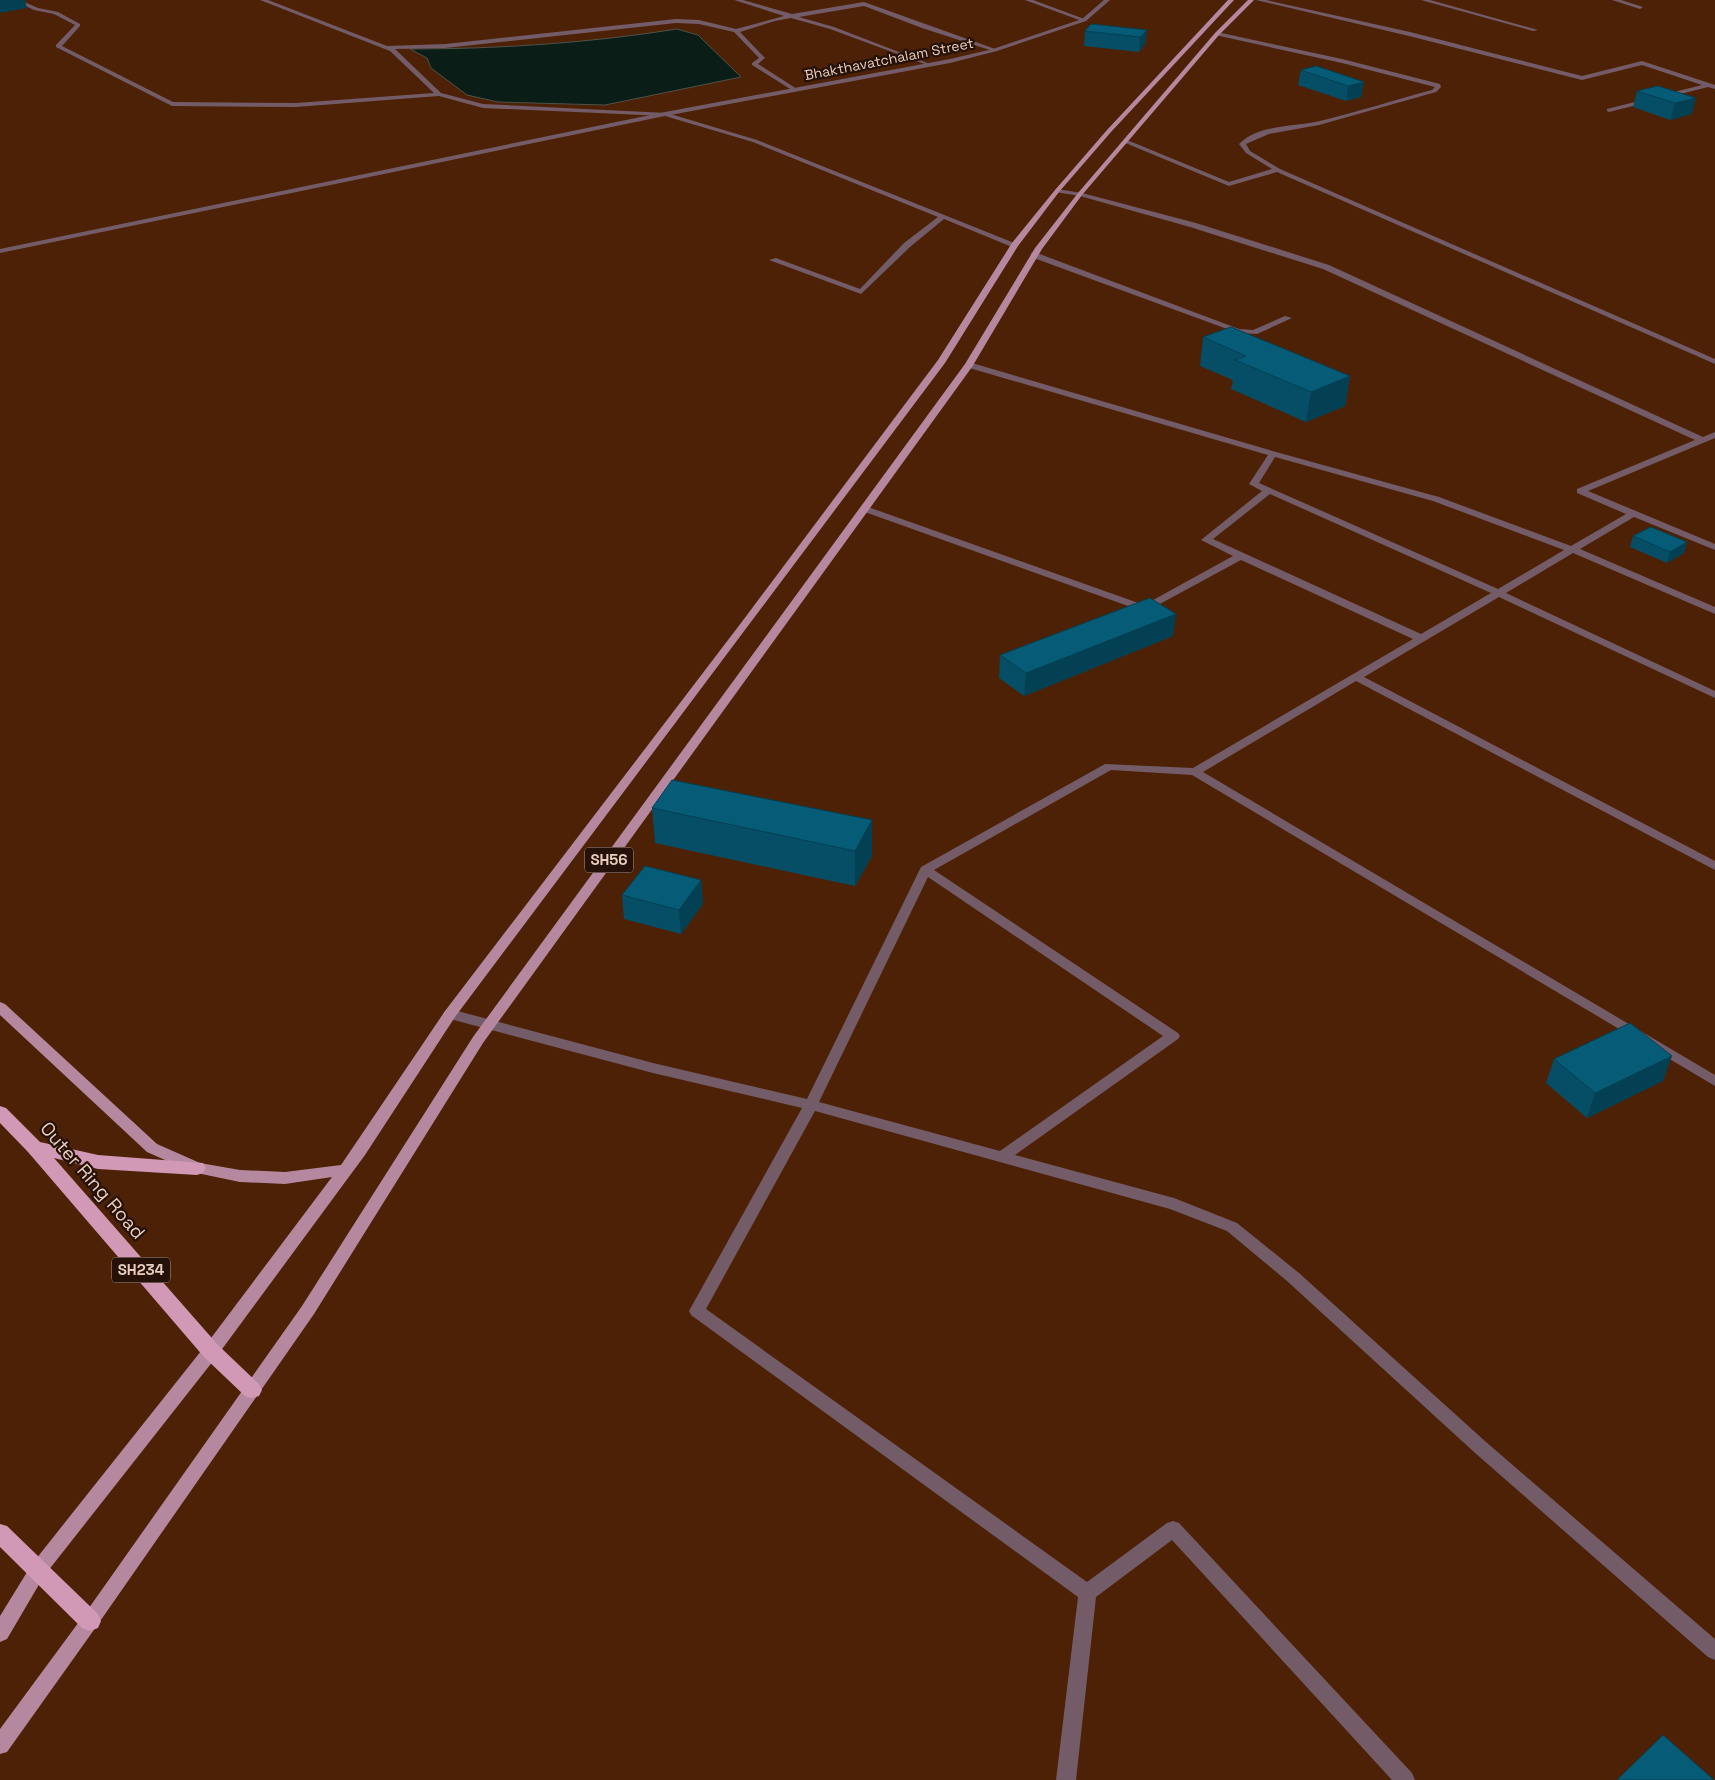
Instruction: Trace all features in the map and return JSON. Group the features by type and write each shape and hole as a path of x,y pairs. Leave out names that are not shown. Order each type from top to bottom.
{"highway":[{"name":"Outer Ring Road","path":"0,1112 34,1147 211,1351 252,1390"},
{"path":"34,1147 98,1162 197,1168"},
{"path":"0,1533 90,1621"}],"main road":[{"name":"SH56","path":"0,1634 38,1570 211,1351 360,1151 450,1014 745,625 942,361 1015,245 1057,191 1202,29 1232,0"},
{"name":"SH56","path":"0,1745 90,1621 308,1310 490,1024 969,365 1034,255 1080,194 1125,141 1217,34 1251,0"},
{"path":"0,1007 152,1148 197,1168 240,1176 285,1178 345,1170"}],"street":[{"path":"16,0 36,9 56,13 78,25 58,46 172,104 296,105 439,94 484,106 665,114 755,141 1015,245"},
{"path":"263,0 392,50 439,94"},
{"path":"737,0 793,15 928,65"},
{"path":"1028,0 1084,20"},
{"name":"Bhakthavatchalam Street","path":"665,114 928,65 995,50 1084,20 1107,0"},
{"path":"1259,0 1410,34 1582,78 1642,63 1713,85"},
{"path":"1424,0 1535,30"},
{"path":"1615,0 1640,7"},
{"path":"386,48 418,45 445,46 676,21 699,22 736,30 793,15 864,4 924,27 995,50"},
{"path":"736,30 762,58 754,64 795,90"},
{"path":"1217,34 1351,63 1438,85 1434,91 1316,123 1261,134 1247,139 1242,144 1248,152 1278,170 1715,362"},
{"path":"1609,110 1713,85"},
{"path":"0,251 665,114"},
{"path":"1125,141 1229,184 1278,170"},
{"path":"1057,191 1080,194 1193,225 1326,266 1703,440"},
{"path":"773,260 861,292 907,245 944,216"},
{"path":"1034,255 1238,331 1254,332 1288,318"},
{"path":"969,365 1273,454 1436,499 1573,550 1715,611"},
{"path":"1715,435 1580,491 1715,547"},
{"path":"1273,454 1254,484 1499,593 1715,695"},
{"path":"1269,490 1206,540 1422,639"},
{"path":"865,509 1145,608"},
{"path":"1195,772 1634,514"},
{"path":"1128,617 1240,556"},
{"path":"1356,677 1715,866"},
{"path":"1087,1592 697,1311 811,1106 925,870 1109,766 1195,772 1715,1081"},
{"path":"925,870 1173,1036 1002,1156"},
{"path":"450,1014 653,1068 811,1106 1002,1156 1174,1204 1232,1227 1293,1277 1480,1448 1715,1651"},
{"path":"1066,1780 1087,1592 1173,1530 1405,1780"}],"shaded area":[{"path":"677,29 698,35 741,77 605,105 498,102 467,95 431,68 427,58 410,49 544,44 611,38"}],"building":[{"path":"1091,24 1147,30 1140,37 1085,31"},
{"path":"1316,66 1364,82 1348,86 1301,70"},
{"path":"1658,86 1696,98 1675,103 1637,91"},
{"path":"1231,327 1350,376 1311,392 1235,360 1246,356 1203,337"},
{"path":"1651,527 1687,542 1670,552 1633,536"},
{"path":"1150,598 1176,614 1026,673 1000,655"},
{"path":"672,780 872,820 855,851 652,808"},
{"path":"645,866 701,880 679,910 622,895"},
{"path":"1630,1023 1672,1056 1595,1093 1554,1059"},
{"path":"1663,1735 1714,1780 1617,1780"}]}
